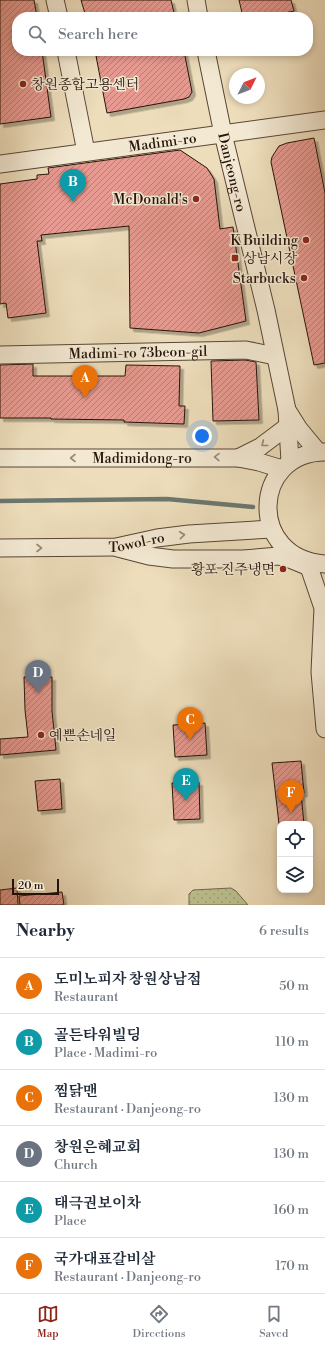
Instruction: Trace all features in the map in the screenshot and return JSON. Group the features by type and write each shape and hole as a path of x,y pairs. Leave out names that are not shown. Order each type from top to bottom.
{"street":[{"path":"56,0 58,12"},
{"path":"196,0 198,12"},
{"path":"67,56 86,152"},
{"name":"Danjeong-ro","path":"207,56 223,134 264,302 288,418 286,466"},
{"name":"Madimi-ro","path":"0,164 325,120"},
{"name":"Madimi-ro 73beon-gil","path":"0,355 246,350 275,356"},
{"path":"238,458 260,447 288,418"},
{"name":"Danjeong-ro","path":"288,418 321,452"},
{"path":"313,564 296,556 286,549 278,540 272,529 268,514 268,498 273,483 286,466 298,457 321,452"},
{"name":"Madimidong-ro","path":"0,458 238,458 286,466"},
{"name":"Towol-ro","path":"0,548 116,547 156,538 189,534 272,529"},
{"path":"116,547 149,556 173,559 243,559 279,556 313,564"},
{"path":"313,564 324,606 320,672 325,729"}],"green space":[{"path":"231,888 236,891 248,905 189,905 189,894 193,890"}],"building":[{"name":"창원종합고용센터","path":"0,0 34,0 36,12 12,12 12,56 43,56 51,117 0,124"},
{"path":"81,0 171,0 174,12 85,12"},
{"path":"239,0 291,0 294,11 289,12 242,12"},
{"path":"96,56 185,56 192,92 189,97 107,113"},
{"path":"314,138 325,193 325,363 314,365 271,162 272,157 279,146"},
{"path":"180,150 207,168 214,179 220,229 233,227 246,321 199,333 130,328 129,226 41,235 42,241 37,241 46,313 8,318 6,303 0,304 0,184 37,179 37,175 49,174 48,168"},
{"path":"245,360 256,362 259,420 213,421 211,361"},
{"path":"33,364 33,376 125,376 126,365 180,366 179,406 185,406 184,424 124,422 124,420 0,418 0,365"},
{"path":"24,677 52,677 52,711 56,750 0,755 0,739 28,737"},
{"path":"205,723 207,755 175,757 173,725"},
{"path":"301,761 304,793 301,794 304,821 279,821 272,763"},
{"path":"60,779 62,809 38,811 35,781"},
{"path":"199,782 200,819 174,820 172,783"},
{"path":"17,888 18,905 0,905 0,890"},
{"path":"62,892 64,905 20,905 19,896"}],"waterway":[{"path":"0,501 167,499 253,507"}],"place":[{"name":"창원종합고용센터","path":"23,84"},
{"name":"McDonald's","path":"196,199"},
{"name":"골든타워빌딩","path":"73,202"},
{"name":"K Building","path":"306,240"},
{"name":"상남시장","path":"235,258"},
{"name":"Starbucks","path":"304,278"},
{"name":"도미노피자 창원상남점","path":"85,398"},
{"name":"황포 진주냉면","path":"283,569"},
{"name":"창원은혜교회","path":"38,693"},
{"name":"예쁜손네일","path":"41,735"},
{"name":"찜닭맨","path":"190,740"},
{"name":"태극권보이차","path":"186,801"},
{"name":"국가대표갈비살","path":"291,813"}]}
